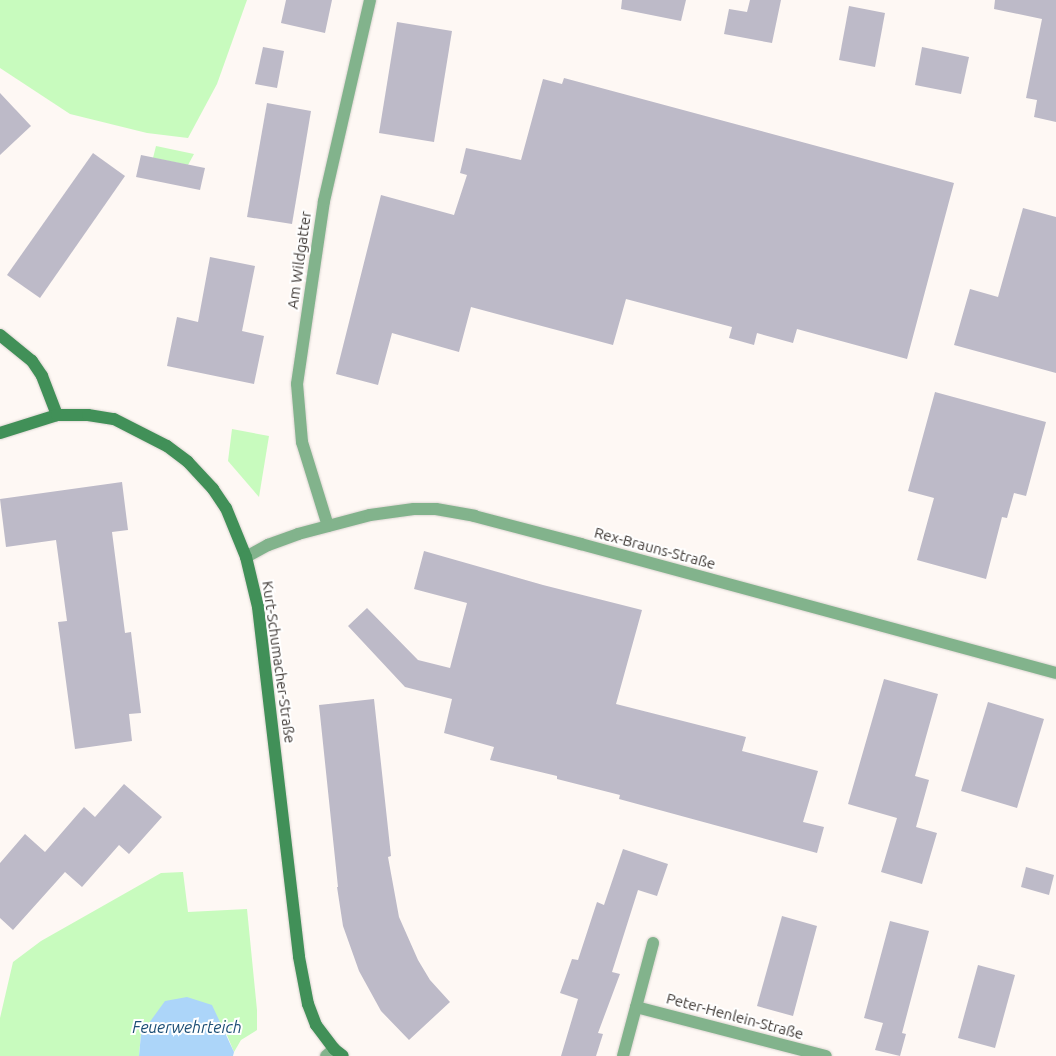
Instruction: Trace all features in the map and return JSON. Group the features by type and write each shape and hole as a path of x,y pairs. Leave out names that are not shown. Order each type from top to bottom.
{"main road":[{"path":"0,335 32,360 42,376 57,415"},
{"name":"Kurt-Schumacher-Straße","path":"0,432 57,415 88,415 114,419 167,446 188,462 213,489 234,525 246,557 258,607 299,957 308,1004 316,1025 334,1054"}],"street":[{"name":"Am Wildgatter","path":"328,526 302,442 296,384 324,201 370,0"},
{"name":"Rex-Brauns-Straße","path":"246,557 283,540 370,515 414,509 436,509 460,513 1056,673"},
{"path":"623,1056 653,943"},
{"name":"Peter-Henlein-Straße","path":"636,1006 826,1056"}],"green space":[{"path":"0,0 247,0 217,84 188,138 147,133 70,114 0,68"},
{"path":"156,146 194,154 188,165 153,158"},
{"path":"232,429 269,436 259,497 228,461"},
{"path":"183,872 188,912 247,909 257,1010 257,1030 241,1040 234,1052 224,1028 141,1034 139,1056 0,1056 0,1018 13,962 41,941 161,873"}],"water":[{"name":"Feuerwehrteich","path":"187,997 212,1005 234,1052 233,1056 139,1056 141,1034 165,1001"}],"building":[{"path":"286,0 332,0 325,33 281,23"},
{"path":"622,0 686,0 681,21 621,9"},
{"path":"750,0 781,0 772,43 724,34 729,9 747,12"},
{"path":"995,0 1056,0 1056,122 1034,117 1037,100 1026,98 1042,19 994,9"},
{"path":"849,6 885,13 875,67 839,60"},
{"path":"397,22 452,31 434,142 379,133"},
{"path":"263,47 284,51 277,88 255,84"},
{"path":"922,47 969,57 961,94 915,85"},
{"path":"564,78 954,183 907,359 797,329 793,343 757,333 754,345 729,338 732,327 626,299 613,345 471,307 459,352 392,333 378,385 336,374 381,195 454,215 467,175 460,173 466,148 521,160 543,79 562,84"},
{"path":"0,93 31,126 0,155"},
{"path":"267,103 311,111 292,224 247,217"},
{"path":"93,153 125,176 40,298 7,275"},
{"path":"141,155 205,168 200,190 136,177"},
{"path":"1023,208 1056,217 1056,373 954,345 970,289 998,297"},
{"path":"210,257 255,266 242,331 264,336 254,384 167,366 177,317 198,322"},
{"path":"935,392 1046,422 1026,496 1014,493 1007,518 1002,517 986,579 917,560 934,498 908,491"},
{"path":"122,482 128,530 112,532 125,633 131,632 141,713 129,714 132,741 75,749 58,622 67,621 56,540 6,547 0,499"},
{"path":"424,551 543,585 642,610 616,704 746,737 742,751 818,771 803,822 824,827 817,853 619,799 620,795 557,779 557,776 490,760 494,747 444,733 452,699 405,687 348,626 367,608 418,660 450,668 467,603 414,589"},
{"path":"884,679 938,694 915,776 929,780 916,827 937,833 922,884 881,872 897,818 848,804"},
{"path":"374,699 391,856 388,857 399,917 418,960 430,980 450,1002 409,1040 381,1011 359,971 343,926 337,887 319,705"},
{"path":"988,702 1044,719 1017,808 961,791"},
{"path":"124,784 162,817 129,854 119,845 82,887 65,872 13,930 0,918 0,863 25,834 45,852 84,807 95,817"},
{"path":"623,849 668,864 657,896 638,890 612,972 620,974 598,1033 603,1034 596,1056 561,1056 578,999 560,993 572,959 578,960 597,902 604,905"},
{"path":"1026,867 1054,875 1049,895 1021,887"},
{"path":"782,916 817,926 793,1016 757,1006"},
{"path":"890,921 929,931 902,1033 906,1034 900,1056 875,1050 883,1023 864,1018"},
{"path":"978,965 1015,975 995,1048 958,1038"}]}
